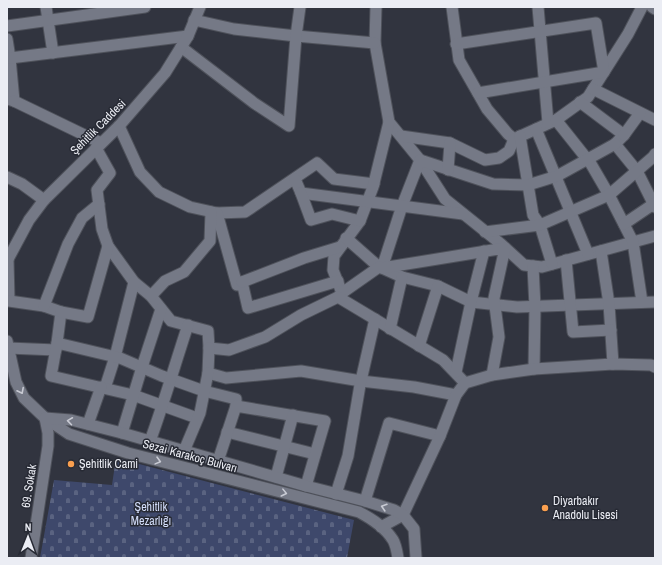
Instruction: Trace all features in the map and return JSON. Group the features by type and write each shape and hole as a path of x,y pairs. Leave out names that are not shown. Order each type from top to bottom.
{"street":[{"path":"46,7 53,53"},
{"path":"7,26 145,7"},
{"name":"Şehitlik Caddesi","path":"7,260 29,220 44,200 119,126 165,73 188,36 200,7"},
{"path":"181,47 254,103 289,126 296,36 300,7"},
{"path":"376,7 375,43 389,122 374,184 360,221 334,256 333,270 338,281 340,295 375,319 443,360 465,383"},
{"path":"452,7 459,60 487,109 508,134 517,137"},
{"path":"538,7 544,82 552,122 587,159 610,195 633,242 642,302"},
{"path":"401,136 450,142 484,160 499,158 509,151 517,137 552,122 588,97 628,34 642,7"},
{"path":"194,20 234,29 375,43"},
{"path":"456,44 596,23 604,72"},
{"path":"10,58 188,36"},
{"path":"7,39 10,58 11,100 99,145 110,173 97,190 102,229 108,246 134,282 150,296 170,321 208,331 208,373 200,412 184,451"},
{"path":"478,93 604,72"},
{"path":"593,89 655,120"},
{"path":"580,102 624,135"},
{"path":"420,160 493,184 528,185 556,176 615,144 624,135 640,113"},
{"path":"389,122 420,160 445,200 505,248 524,266 542,267 655,236"},
{"path":"119,126 140,172 160,192 190,207 214,213 244,212 317,163 334,179 374,184"},
{"path":"536,129 588,254"},
{"path":"517,137 533,215 540,224 552,264"},
{"path":"448,170 450,142"},
{"path":"615,144 637,171 655,205 624,224"},
{"path":"485,232 540,224 610,195 655,154"},
{"path":"380,267 420,160"},
{"path":"7,177 22,184 44,200"},
{"path":"295,179 311,220 332,214 360,221"},
{"path":"301,193 464,214"},
{"path":"44,306 71,237 82,218 99,204"},
{"path":"214,213 236,285 343,242"},
{"path":"150,296 164,281 184,272 210,241 214,213"},
{"path":"343,242 380,267 402,277 438,286 471,302 517,307 655,302"},
{"path":"7,260 8,301 44,306 61,312 88,317 108,246"},
{"path":"209,348 230,350 265,337 301,315 340,295 380,267 505,248"},
{"path":"492,375 499,337 494,298 505,248"},
{"path":"456,372 484,251"},
{"path":"600,251 609,304 613,364"},
{"path":"566,260 573,332 611,330"},
{"path":"532,266 535,307 534,369"},
{"path":"390,328 402,277"},
{"path":"242,282 248,308 338,281"},
{"path":"88,424 115,357 134,282"},
{"path":"419,346 438,286"},
{"path":"122,433 161,309"},
{"path":"61,312 51,376 133,395 197,418"},
{"path":"336,494 348,456 361,381 375,319"},
{"path":"150,441 163,406 170,379 188,326"},
{"path":"8,344 56,347 115,357 204,391 236,399 236,406 218,461"},
{"name":"Sezai Karakoç Bulvarı","path":"8,344 16,382 24,398 45,418 69,434 128,453 358,512 372,519 394,540 398,558"},
{"path":"381,527 403,515 440,436 456,395 465,383 492,375 534,369 654,363"},
{"path":"208,373 226,378 301,371 361,381 414,387 456,395"},
{"path":"236,406 324,421 306,486"},
{"path":"276,477 293,415"},
{"path":"45,418 71,420 88,424 394,510 403,515 414,530 416,558"},
{"name":"69. Sokak","path":"31,558 48,446 48,433 45,418"},
{"path":"365,501 389,423 440,436"},
{"path":"227,432 315,454"}],"green space":[{"name":"Şehitlik Mezarlığı","path":"116,458 354,520 347,558 40,558 54,480 112,485"}],"place":[{"name":"Şehitlik Cami","path":"71,464"},
{"name":"Diyarbakır Anadolu Lisesi","path":"545,508"}]}
